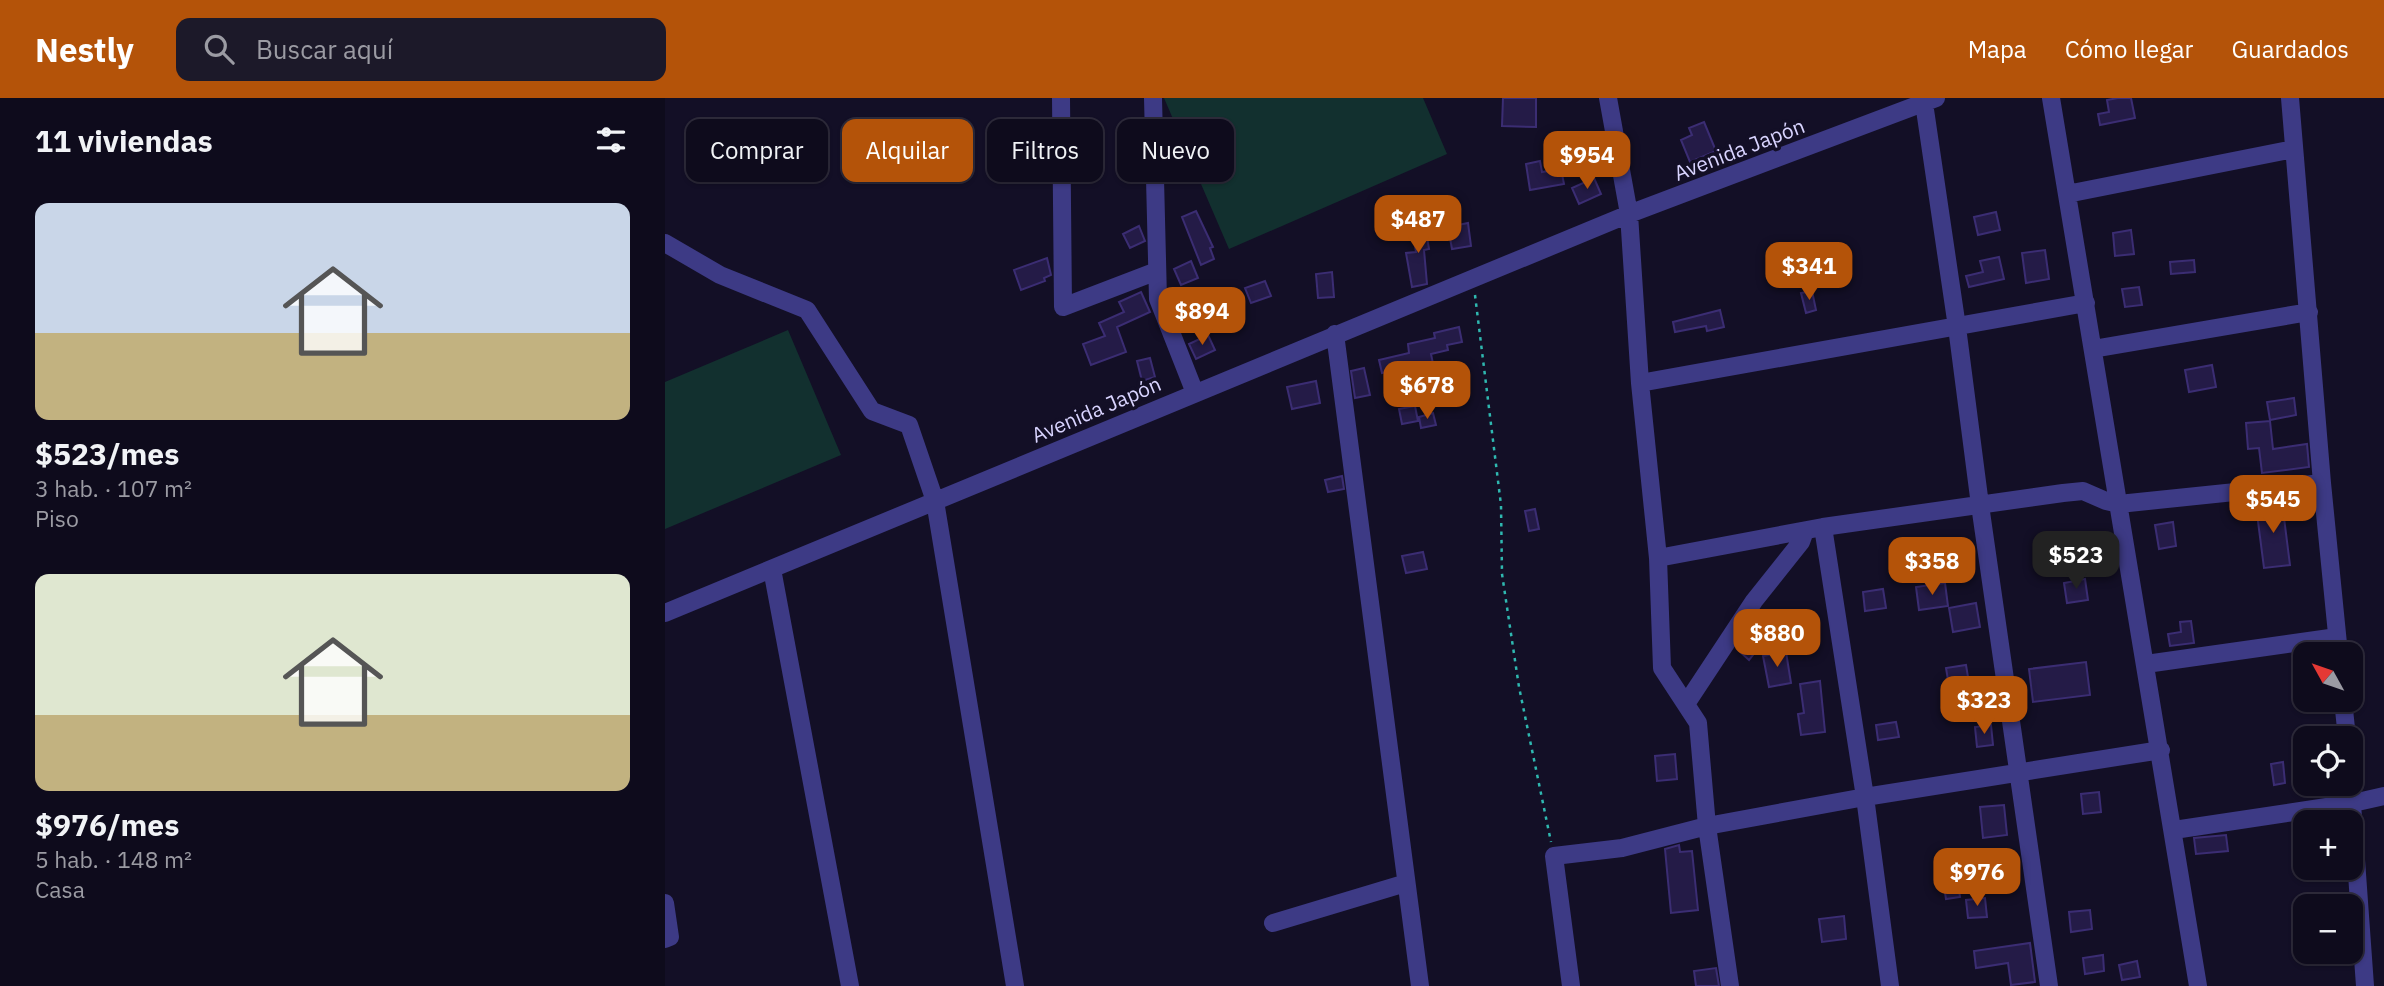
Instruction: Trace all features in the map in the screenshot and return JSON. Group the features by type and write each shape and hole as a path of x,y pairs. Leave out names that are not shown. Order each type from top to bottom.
{"street":[{"path":"1061,98 1063,307 1157,271"},
{"path":"1153,98 1158,299 1195,393"},
{"path":"1608,98 1629,215 1640,383 1658,558 1662,668 1698,723 1707,826 1730,986"},
{"path":"2052,98 2198,986"},
{"path":"2290,98 2338,642"},
{"path":"1930,101 1980,505 2049,986"},
{"name":"Avenida Japón","path":"665,613 1472,278 1629,215 1930,101"},
{"path":"2067,194 2294,149"},
{"path":"665,243 720,275 807,310 872,411 909,425 935,501 1015,986"},
{"path":"1640,383 2086,303"},
{"path":"2094,349 2309,312"},
{"path":"1335,334 1420,986"},
{"path":"1658,558 1814,529 2083,491 2119,504 2322,483"},
{"path":"1686,704 1754,601 1814,529"},
{"path":"1814,529 1865,797 1890,986"},
{"path":"772,569 850,986"},
{"path":"2146,664 2293,650"},
{"path":"1571,986 1554,856 1622,848 1707,826 1865,797 2161,750"},
{"path":"2352,796 2365,986"},
{"path":"2174,830 2384,796"},
{"path":"1273,923 1406,883"},
{"path":"665,903 670,937 665,939"}],"path":[{"path":"1472,278 1501,505 1502,574 1519,688 1554,856"}],"green space":[{"path":"1164,98 1423,98 1447,154 1229,249 1200,182 1234,182 1234,119 1173,119"},
{"path":"788,330 841,455 665,529 665,382"}],"building":[{"path":"1503,98 1536,98 1536,127 1502,126"},
{"path":"2131,98 2135,118 2100,125 2098,114 2109,112 2107,100"},
{"path":"1704,122 1716,151 1690,162 1681,140 1692,135 1689,128"},
{"path":"1540,161 1542,172 1561,169 1564,184 1530,190 1526,164"},
{"path":"1594,178 1601,194 1579,204 1572,188"},
{"path":"1196,211 1213,247 1210,248 1214,259 1201,265 1182,217"},
{"path":"1996,212 2000,230 1978,235 1974,217"},
{"path":"1424,219 1429,249 1424,250 1427,284 1412,287 1406,253 1416,252 1411,222"},
{"path":"1468,223 1471,246 1452,249 1448,227"},
{"path":"1139,226 1145,241 1130,248 1123,234"},
{"path":"2131,230 2134,254 2115,256 2113,233"},
{"path":"2045,250 2049,279 2026,283 2022,253"},
{"path":"1999,257 2004,279 1969,287 1966,276 1983,272 1980,261"},
{"path":"1047,258 1051,275 1044,278 1045,281 1021,290 1014,270"},
{"path":"2194,260 2195,272 2171,274 2170,262"},
{"path":"1191,261 1198,278 1181,285 1174,269"},
{"path":"1332,272 1334,297 1318,298 1316,274"},
{"path":"1265,281 1271,296 1251,303 1245,288"},
{"path":"2139,287 2142,305 2125,307 2122,289"},
{"path":"1812,291 1816,310 1806,313 1801,293"},
{"path":"1141,292 1150,312 1117,327 1126,352 1091,365 1083,344 1105,336 1099,323 1124,312 1119,302"},
{"path":"1720,310 1724,327 1707,331 1706,326 1675,332 1673,322"},
{"path":"1459,327 1462,342 1447,345 1448,350 1431,354 1438,388 1418,393 1412,367 1382,373 1379,360 1409,353 1408,344 1435,338 1434,333"},
{"path":"1208,335 1215,350 1196,359 1189,344"},
{"path":"1150,358 1155,377 1142,381 1137,361"},
{"path":"2212,365 2216,387 2189,392 2185,370"},
{"path":"1364,368 1370,395 1355,398 1351,371"},
{"path":"1316,381 1320,403 1292,409 1287,387"},
{"path":"2294,398 2296,415 2270,420 2267,402"},
{"path":"1415,406 1418,421 1402,424 1399,409"},
{"path":"1433,413 1436,425 1421,428 1419,417"},
{"path":"2270,421 2273,449 2307,444 2309,467 2262,473 2259,448 2248,449 2246,423"},
{"path":"1342,476 1344,489 1328,492 1325,480"},
{"path":"2282,502 2290,565 2264,568 2256,506"},
{"path":"1535,509 1539,529 1529,531 1525,511"},
{"path":"2173,522 2176,546 2159,549 2155,525"},
{"path":"1423,552 1427,569 1406,573 1402,556"},
{"path":"2085,579 2088,600 2067,603 2064,583"},
{"path":"1945,583 1948,606 1919,610 1916,587"},
{"path":"1883,589 1886,608 1865,611 1863,592"},
{"path":"1976,603 1980,627 1953,632 1949,608"},
{"path":"2191,621 2194,643 2170,646 2168,634 2181,632 2180,622"},
{"path":"1753,633 1763,642 1749,660 1739,651"},
{"path":"1786,652 1791,683 1769,687 1763,656"},
{"path":"2086,662 2090,695 2033,702 2029,669"},
{"path":"1966,665 1969,683 1949,686 1946,668"},
{"path":"1820,681 1825,732 1801,735 1798,714 1804,713 1800,684"},
{"path":"1896,722 1899,737 1878,740 1876,725"},
{"path":"1991,725 1993,745 1977,747 1975,727"},
{"path":"1675,754 1677,779 1657,781 1655,756"},
{"path":"2283,762 2285,783 2274,785 2271,764"},
{"path":"2099,792 2101,812 2083,814 2081,794"},
{"path":"2004,805 2007,835 1983,838 1980,807"},
{"path":"2226,835 2228,851 2196,854 2194,838"},
{"path":"1679,845 1680,852 1692,851 1698,910 1671,913 1665,849"},
{"path":"1964,856 1966,870 1951,872 1949,858"},
{"path":"1956,871 1960,897 1946,899 1942,874"},
{"path":"1985,898 1987,917 1968,918 1966,900"},
{"path":"2090,910 2092,929 2071,932 2069,912"},
{"path":"1844,916 1846,939 1822,942 1819,919"},
{"path":"2030,943 2035,982 2011,985 2008,963 1976,968 1974,951"},
{"path":"2103,955 2104,971 2085,974 2083,958"},
{"path":"2137,961 2140,977 2122,980 2119,965"},
{"path":"1716,968 1719,986 1696,986 1694,971"}]}
